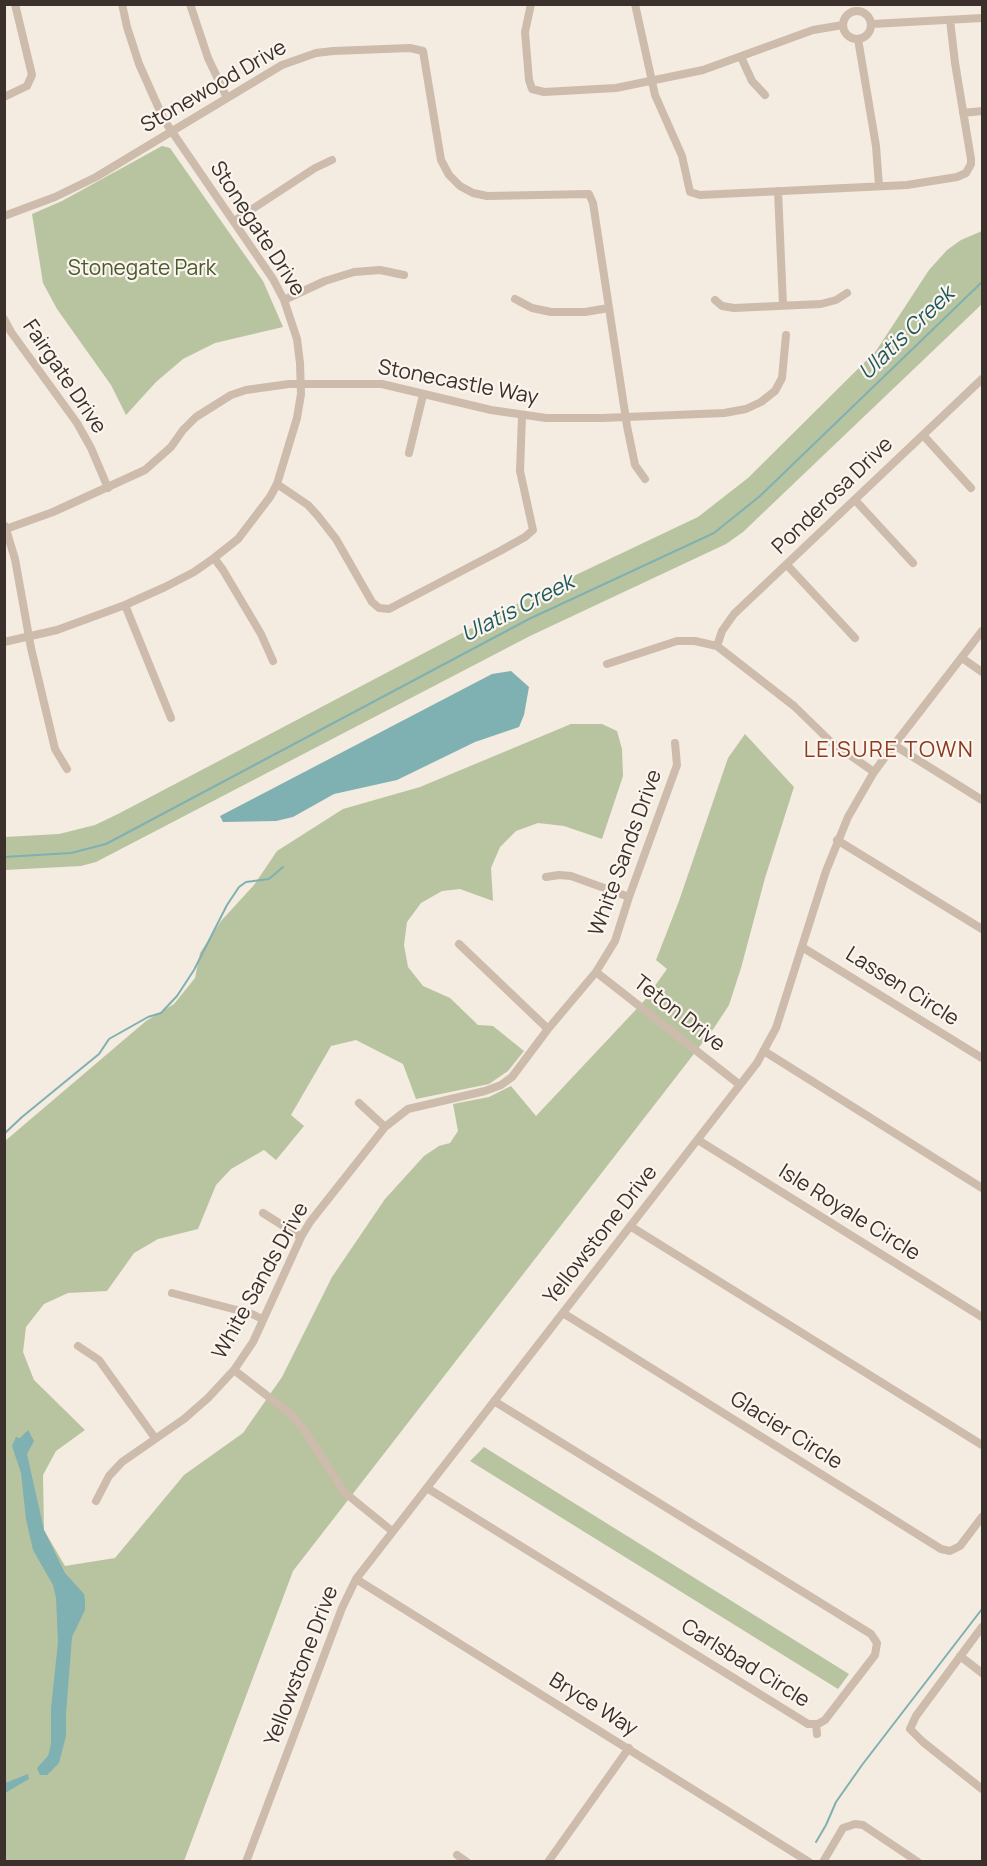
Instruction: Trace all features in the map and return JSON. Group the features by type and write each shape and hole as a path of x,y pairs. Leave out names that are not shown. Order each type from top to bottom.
{"street":[{"path":"4,97 27,86 32,75 15,4"},
{"name":"Stonegate Drive","path":"4,642 77,623 124,605 184,577 214,558 238,539 260,512 277,484 297,418 301,383 297,339 284,300 273,279 170,130 139,64 122,4"},
{"path":"190,4 208,58 227,98"},
{"path":"531,4 525,44 532,88 544,92 616,88 703,70 813,30 843,25"},
{"path":"635,4 655,95 682,156 690,192 700,195 907,185 957,177 966,173 971,159 950,20"},
{"path":"843,25 848,15 856,8 868,15 872,24 870,32 858,39"},
{"path":"872,24 982,18"},
{"path":"843,25 847,34 858,39"},
{"path":"858,39 876,146 879,186"},
{"name":"Stonewood Drive","path":"4,216 55,197 96,177 170,130 282,65 316,53 410,48 423,51 441,160 449,175 460,186 473,193 487,196 589,194 593,203 635,465 645,479"},
{"path":"741,57 752,81 765,95"},
{"path":"963,113 982,111"},
{"path":"234,221 306,174 332,160"},
{"path":"778,191 783,305"},
{"path":"284,300 325,281 354,272 380,270 404,275"},
{"path":"715,300 722,306 734,308 821,304 836,300 847,293"},
{"path":"515,299 532,308 551,312 585,312 609,308"},
{"name":"Fairgate Drive","path":"4,319 11,332 78,423 108,488"},
{"name":"Stonecastle Way","path":"5,527 53,512 108,488 152,465 171,447 196,417 231,394 272,385 301,383 382,384 522,416 573,419 724,413 746,409 761,402 775,391 782,378 786,334"},
{"name":"Ponderosa Drive","path":"717,646 722,631 734,614 982,379"},
{"path":"409,453 423,395"},
{"path":"277,484 308,505 318,516 336,539 372,602 379,608 389,609 500,551 533,530 520,471 522,416"},
{"path":"923,435 971,488"},
{"path":"855,500 913,562"},
{"path":"5,527 15,559 29,637 55,749 67,769"},
{"path":"214,558 261,634 273,662"},
{"path":"787,565 855,638"},
{"path":"124,605 171,718"},
{"name":"Yellowstone Drive","path":"246,1862 342,1608 357,1579 392,1531 698,1140 764,1051 776,1028 837,840 874,772 982,631"},
{"path":"607,664 677,641 695,641 717,646 794,706 831,742 874,772"},
{"path":"962,658 982,672"},
{"name":"White Sands Drive","path":"96,1501 109,1476 116,1469 155,1438 184,1419 234,1370 253,1342 301,1237 336,1188 385,1127 408,1109 467,1096 501,1085 512,1077 548,1029 596,972 615,941 677,765 675,743"},
{"path":"894,745 982,800"},
{"path":"837,840 982,929"},
{"path":"546,878 559,875 571,876 629,897"},
{"path":"459,944 548,1029"},
{"name":"Lassen Circle","path":"802,947 982,1058"},
{"name":"Teton Drive","path":"596,972 740,1085"},
{"path":"764,1051 982,1188"},
{"path":"359,1103 385,1127"},
{"name":"Isle Royale Circle","path":"698,1140 982,1317"},
{"path":"263,1213 301,1237"},
{"path":"630,1226 982,1445"},
{"path":"172,1293 252,1314 262,1319"},
{"name":"Glacier Circle","path":"563,1313 951,1555 982,1517"},
{"path":"78,1346 99,1360 155,1438"},
{"path":"234,1370 292,1415 344,1492 392,1531"},
{"path":"494,1401 871,1634 877,1645 886,1645"},
{"name":"Carlsbad Circle","path":"427,1488 805,1723 816,1724 825,1720 875,1655 877,1645"},
{"name":"Bryce Way","path":"357,1579 809,1862"},
{"path":"982,1627 916,1716 910,1729 982,1789"},
{"path":"960,1656 982,1673"},
{"path":"816,1724 817,1734"},
{"path":"548,1862 629,1748"},
{"path":"823,1862 843,1828 855,1824 863,1825 918,1862"},
{"path":"457,1855 466,1862"}],"green space":[{"name":"Stonegate Park","path":"162,146 170,148 263,281 283,327 215,343 183,359 156,382 126,415 111,385 57,309 43,283 32,214 62,201"},
{"path":"982,231 982,304 743,532 726,544 530,636 96,862 81,866 5,870 5,837 59,834 95,825 542,591 698,517 748,478 876,351 929,270 947,250 961,240"},
{"path":"571,724 602,724 617,731 622,749 623,776 602,839 564,826 538,823 516,831 500,847 491,868 493,901 460,889 442,891 421,903 407,922 404,945 408,967 423,986 450,998 478,1025 493,1026 524,1051 508,1071 489,1084 416,1099 403,1064 356,1040 331,1046 291,1115 304,1126 276,1160 264,1150 231,1169 216,1185 198,1229 158,1239 134,1253 107,1291 68,1293 44,1304 26,1327 23,1352 34,1380 85,1430 56,1451 43,1475 44,1530 65,1566 115,1558 184,1475 243,1433 282,1377 332,1277 385,1199 424,1156 439,1146 450,1143 458,1131 453,1104 489,1097 511,1086 536,1116 644,1001 667,969 656,960 679,901 728,758 745,734 794,787 729,1005 714,1028 293,1571 184,1861 5,1862 5,1141 146,1021 174,1004 195,978 200,953 221,921 254,885 277,851 343,809 420,787"},
{"path":"484,1447 849,1674 838,1689 470,1461"}],"water":[{"path":"511,671 529,687 524,715 519,727 475,742 397,780 334,794 293,817 276,821 223,822 220,816 492,674"},
{"path":"28,1430 34,1441 27,1454 44,1530 65,1573 84,1594 85,1600 85,1610 72,1637 66,1736 59,1763 47,1775 40,1775 37,1768 48,1756 51,1744 51,1708 58,1642 56,1598 53,1585 33,1550 26,1519 21,1473 12,1446 16,1437 20,1438"},
{"path":"28,1774 29,1779 5,1793 5,1783"}],"waterway":[{"name":"Ulatis Creek","path":"4,857 71,853 106,844 529,619 714,533 760,496 982,282"},
{"path":"4,1134 99,1054 109,1039 148,1017 161,1013 177,996 194,970 227,905 239,887 246,882 269,879 283,867"},
{"path":"816,1842 836,1802 862,1765 982,1609"}],"district":[{"name":"LEISURE TOWN","path":"889,751"}]}
